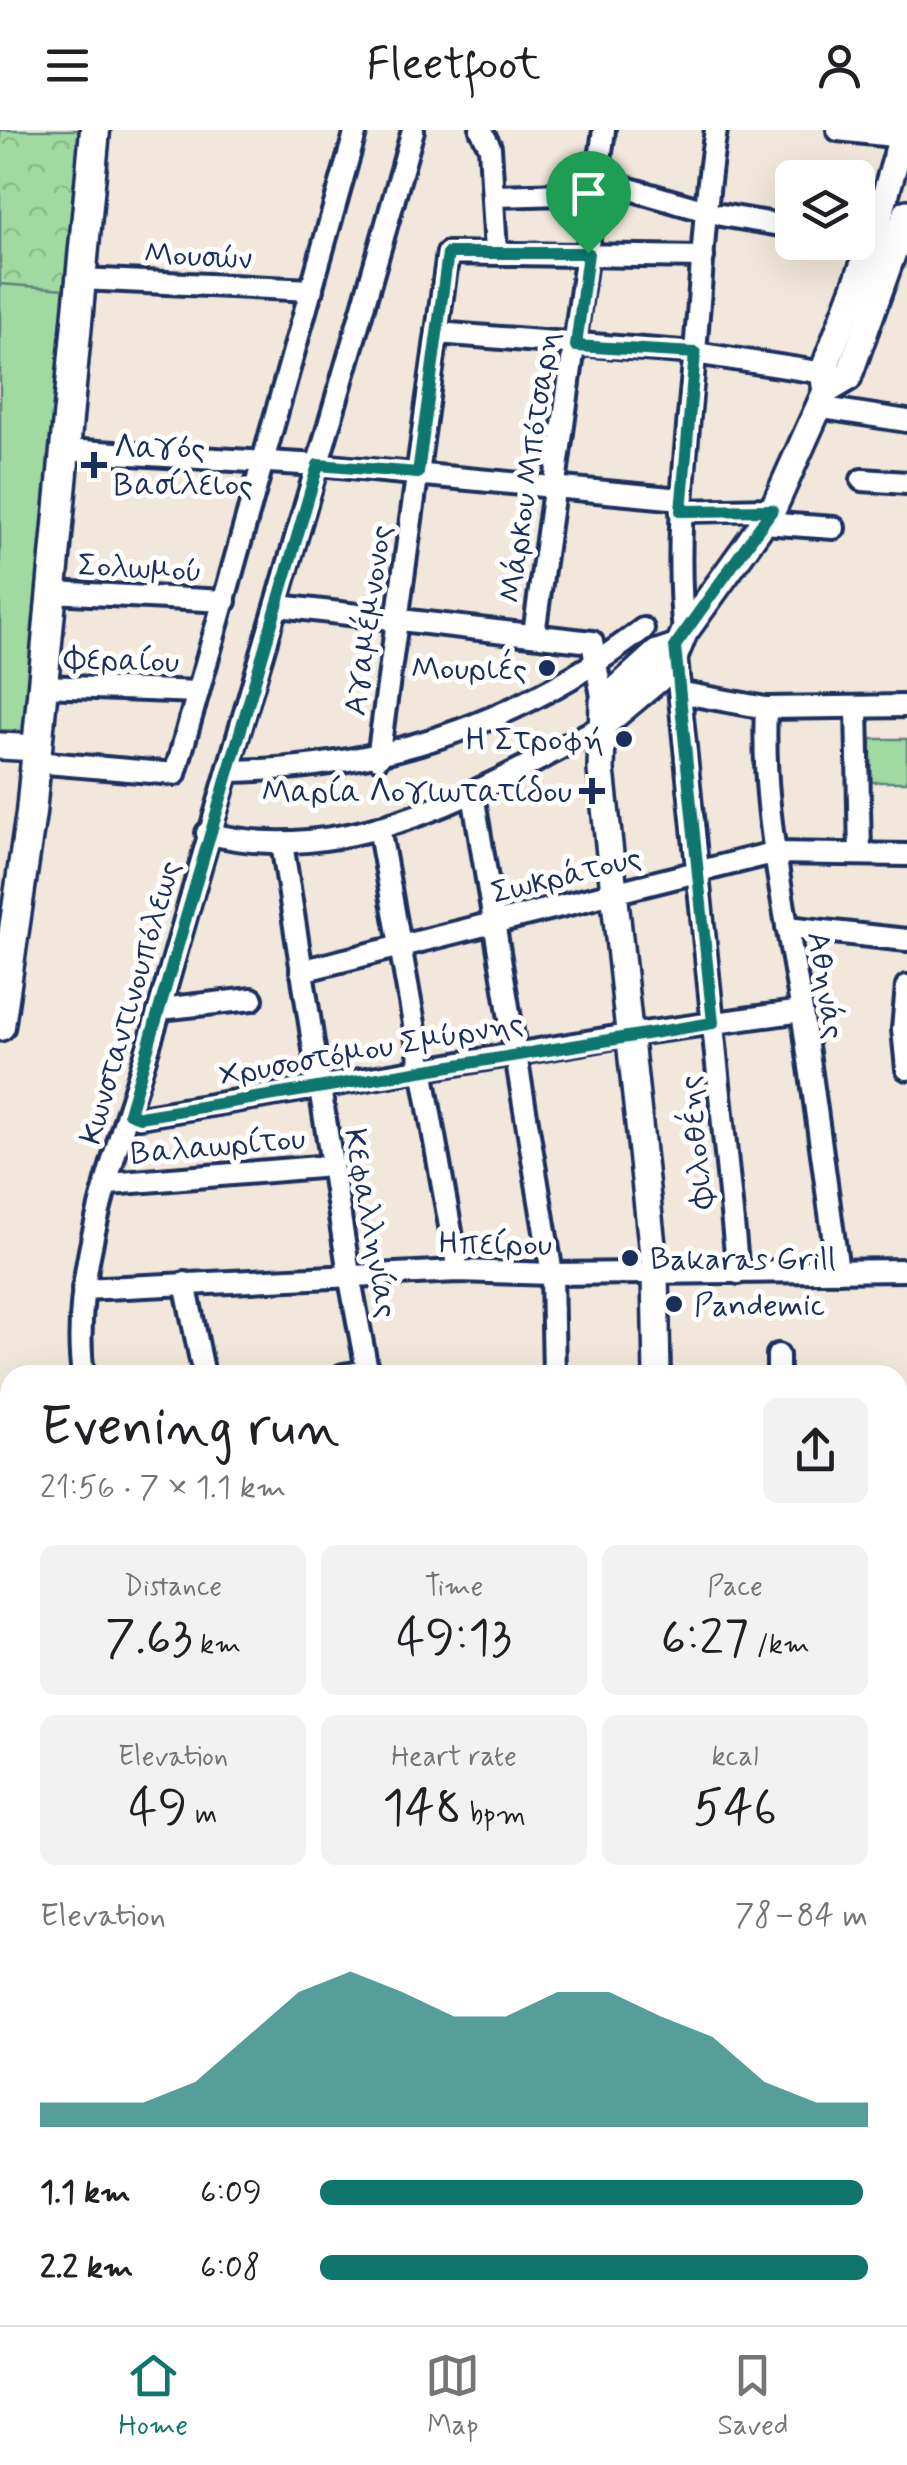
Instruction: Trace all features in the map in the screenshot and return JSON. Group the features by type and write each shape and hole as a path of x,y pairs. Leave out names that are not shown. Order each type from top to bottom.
{"main road":[{"path":"0,1026 36,755 95,130"}],"street":[{"path":"0,746 36,755 175,774 357,130"},
{"name":"Κωνσταντινουπόλεως","path":"81,1365 78,1339 82,1289 109,1184 208,832 279,606 413,130"},
{"path":"481,130 490,147 496,252 703,257"},
{"name":"Μάρκου Μπότσαρη","path":"534,634 604,130"},
{"name":"Φιλοθέης","path":"716,130 712,212 703,257 681,505 679,640 696,873 738,1273"},
{"path":"838,130 903,133 875,212"},
{"path":"495,196 596,186 775,225"},
{"path":"208,832 282,843 379,827 473,794 669,670 679,640 768,517 828,387 901,257 907,214"},
{"path":"875,245 901,257"},
{"name":"Αγαμέμνονος","path":"378,758 448,253 496,252"},
{"path":"828,387 860,260"},
{"name":"Μουσών","path":"81,280 312,290"},
{"path":"437,333 695,353 828,387 907,421"},
{"path":"65,450 318,465 556,485 834,528"},
{"path":"862,480 907,484"},
{"name":"Σολωμού","path":"52,592 225,601"},
{"path":"279,606 592,642 598,664 602,770 655,1273 657,1365"},
{"path":"229,771 289,769 378,758 437,742 497,717 598,664 644,628"},
{"name":"Φεραίου","path":"43,686 198,692"},
{"path":"683,693 766,708 907,706"},
{"name":"Αθηνάς","path":"766,708 763,772 772,853 802,1011 838,1271"},
{"path":"857,708 860,854"},
{"path":"473,794 552,1274 554,1365"},
{"path":"379,827 397,948 458,1271"},
{"name":"Κεφαλληνίας","path":"282,843 348,1274 366,1365"},
{"name":"Σωκράτους","path":"301,971 772,853 907,856"},
{"path":"787,927 907,940"},
{"path":"907,986 907,1069"},
{"path":"160,1009 252,998"},
{"name":"Χρυσοστόμου Σμύρνης","path":"129,1113 140,1117 628,1034 802,1011"},
{"name":"Βαλαωρίτου","path":"109,1184 331,1166"},
{"name":"Ηπείρου","path":"82,1289 458,1271 552,1274 907,1270"},
{"path":"185,1282 202,1365"}],"green space":[{"path":"0,130 79,130 65,289 0,284"},
{"path":"0,136 79,138 24,731 0,730"},
{"path":"871,739 907,739 907,782 871,782"}],"place":[{"name":"Λαγός Βασίλειος","path":"94,465"},
{"name":"Μουριές","path":"547,668"},
{"name":"Η Στροφή","path":"624,739"},
{"name":"Μαρία Λογιωτατίδου","path":"592,791"},
{"name":"Bakaras Grill","path":"630,1258"},
{"name":"Pandemic","path":"674,1304"}],"route":[{"path":"448,253 588,253 576,346 695,353 681,511 772,510 675,646 683,693 696,873 713,1023 140,1117 129,1113 318,465 418,473 448,253"}]}
